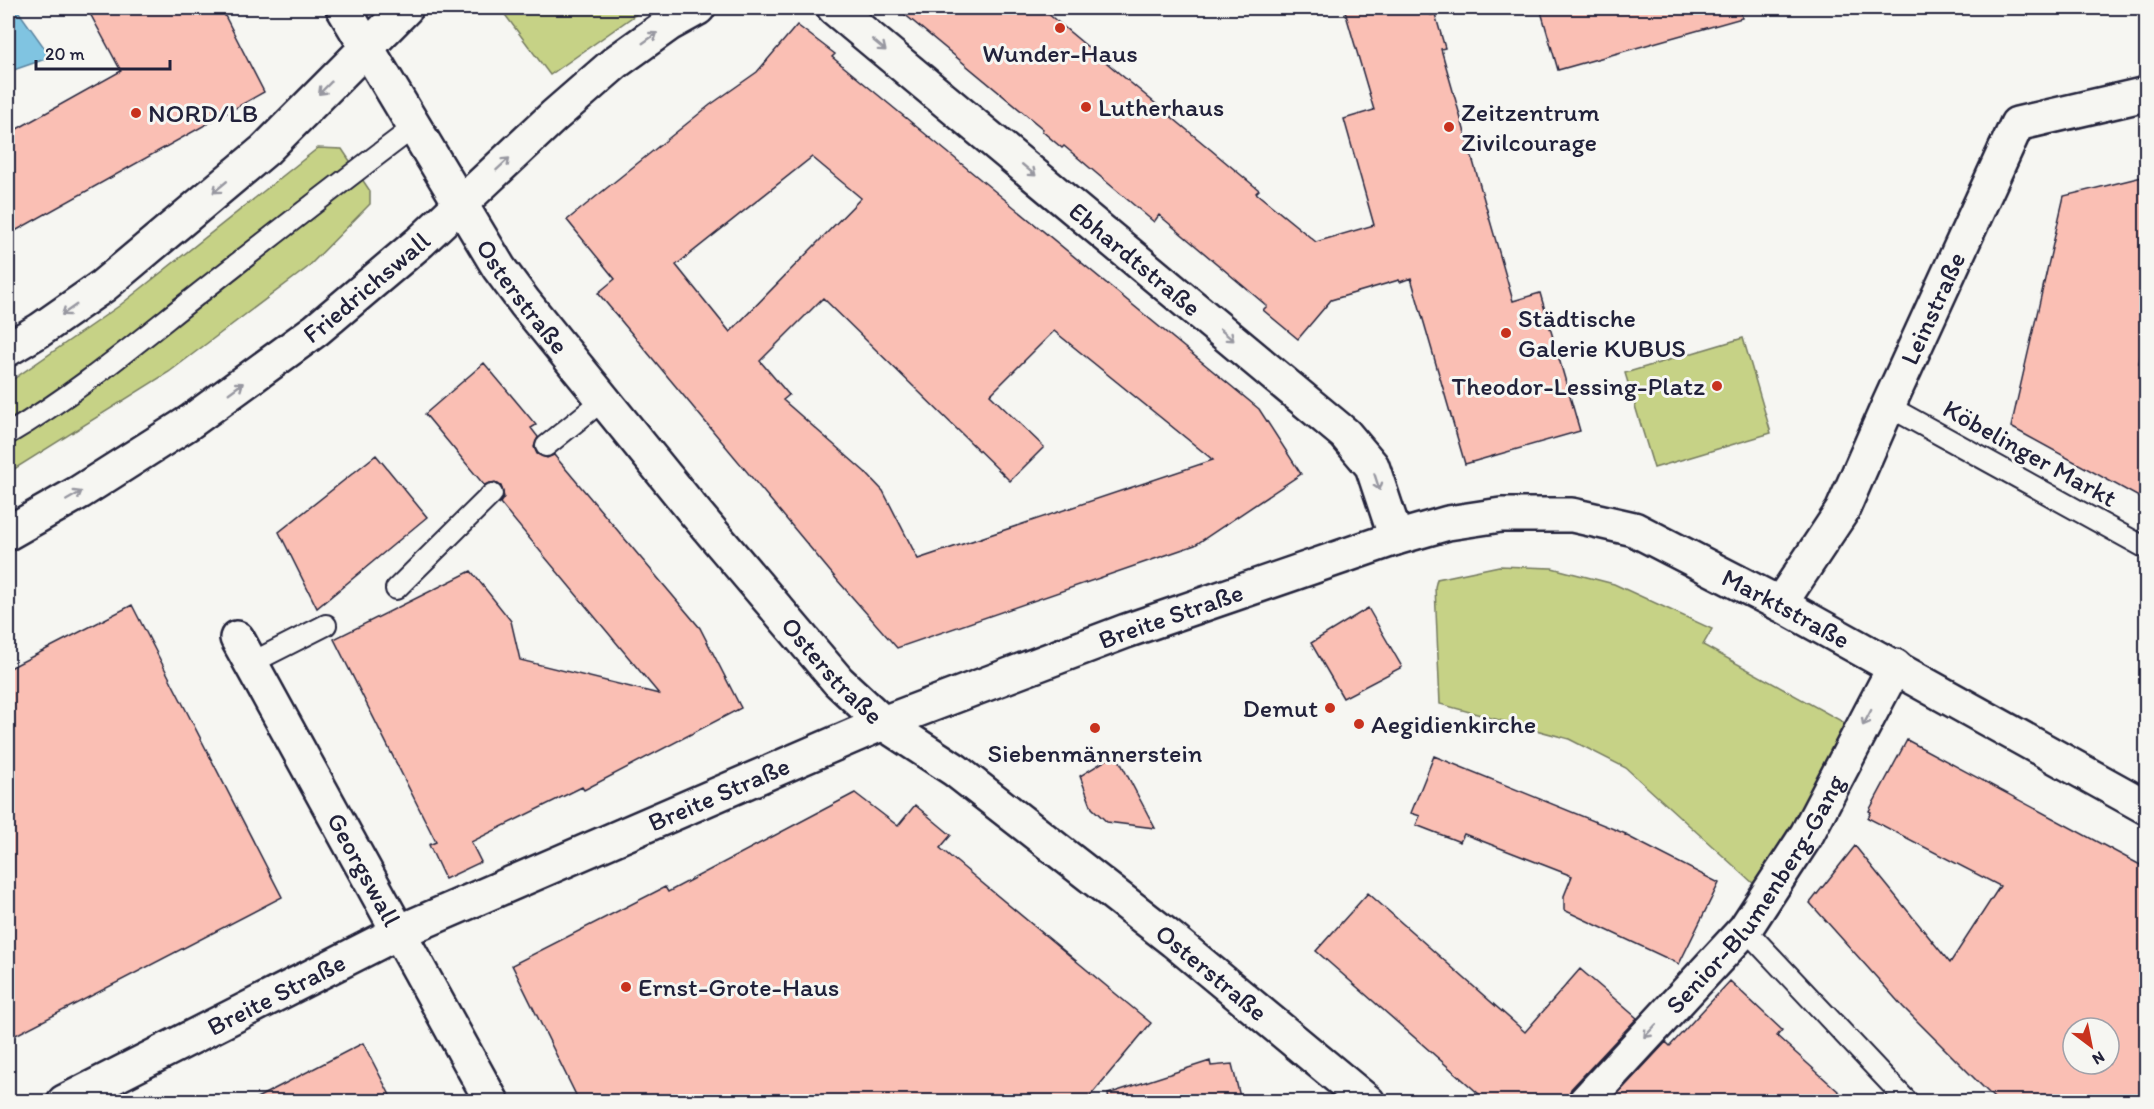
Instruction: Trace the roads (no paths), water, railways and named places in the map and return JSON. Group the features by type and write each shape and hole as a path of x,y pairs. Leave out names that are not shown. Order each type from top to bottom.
{"street":[{"name":"Osterstraße","path":"343,8 499,268 603,400 838,681 883,723 955,770 1174,941 1368,1101"},
{"path":"8,349 40,330 103,286 265,150 406,8"},
{"name":"Friedrichswall","path":"8,533 80,492 200,415 348,304 616,62 669,24 698,8"},
{"name":"Ebhardtstraße","path":"834,8 1345,434 1372,466 1395,538"},
{"name":"Leinstraße","path":"1780,604 1842,512 2017,124 2146,94"},
{"name":"Marktstraße","path":"1395,538 1449,524 1501,515 1572,515 1634,529 1780,604 2146,807"},
{"name":"Breite Straße","path":"64,1101 399,932 883,723 1126,631 1395,538"},
{"name":"Georgswall","path":"244,650 492,1101"},
{"name":"Senior-Blumenberg-Gang","path":"1585,1101 1745,929 1806,834 1894,666"}],"lane":[{"path":"8,434 28,423 103,370 414,128"},
{"path":"546,446 603,400"},
{"name":"Köbelinger Markt","path":"1888,406 2146,548"},
{"path":"396,588 492,494"},
{"path":"244,650 326,625"},
{"path":"1745,929 1908,1101"}],"water":[{"path":"8,8 16,8 51,57 8,72"}],"place":[{"name":"Wunder-Haus","path":"1060,28"},
{"name":"Lutherhaus","path":"1086,107"},
{"name":"NORD/LB","path":"136,113"},
{"name":"Zeitzentrum Zivilcourage","path":"1449,127"},
{"name":"Städtische Galerie KUBUS","path":"1506,333"},
{"name":"Theodor-Lessing-Platz","path":"1717,386"},
{"name":"Demut","path":"1330,708"},
{"name":"Aegidienkirche","path":"1359,724"},
{"name":"Siebenmännerstein","path":"1095,728"},
{"name":"Ernst-Grote-Haus","path":"626,987"}]}
